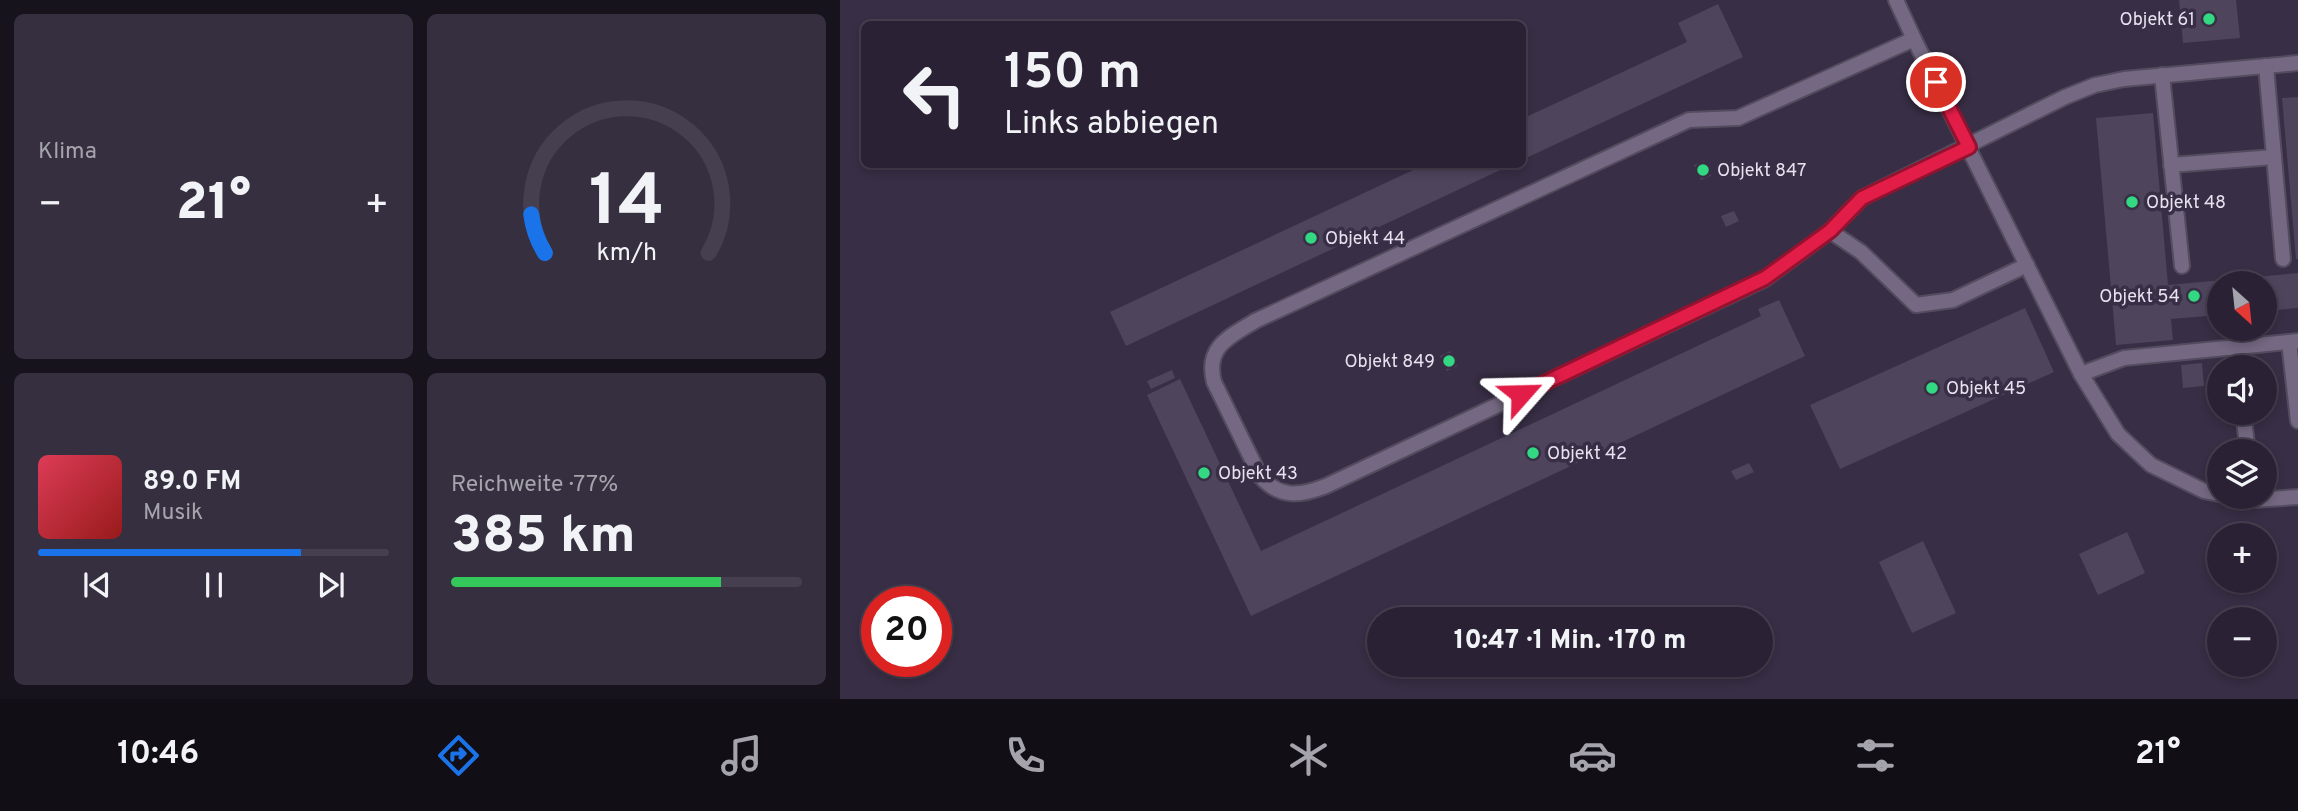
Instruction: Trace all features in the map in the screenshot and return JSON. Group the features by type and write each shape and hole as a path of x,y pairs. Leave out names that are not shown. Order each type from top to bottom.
{"lane":[{"path":"1896,0 2081,374 2118,434 2151,465 2207,492"},
{"path":"1914,39 1738,118 1689,120 1255,321 1227,337 1214,353 1210,368 1214,382 1260,477 1270,488 1285,493 1305,494 1326,486 1765,278 1830,231 1862,198 2065,97 2095,85 2124,79 2298,63"},
{"path":"2266,66 2283,259"},
{"path":"2162,75 2182,266"},
{"path":"2171,165 2274,157"},
{"path":"1830,231 1861,252 1916,305 1953,300 2027,265"},
{"path":"2081,374 2124,358 2293,341 2298,421"},
{"path":"2235,348 2236,355"},
{"path":"2277,497 2298,497"}],"building":[{"name":"Objekt 61","path":"2179,0 2236,0 2240,38 2183,43"},
{"path":"1718,4 1743,57 1526,158 1526,117 1687,42 1678,23"},
{"path":"2298,97 2298,259 2296,259 2282,98"},
{"name":"Objekt 48","path":"2153,113 2168,285 2207,281 2207,316 2171,319 2173,340 2116,345 2096,118"},
{"name":"Objekt 847","path":"1704,161 1711,176 1701,180 1694,165"},
{"name":"Objekt 44","path":"1417,168 1504,168 1126,346 1110,312"},
{"path":"1734,211 1739,221 1726,227 1721,216"},
{"name":"Objekt 48","path":"2298,273 2298,308 2277,310 2277,275"},
{"name":"Objekt 42","path":"1779,300 1805,356 1251,616 1147,395 1180,379 1261,551 1761,316 1758,309"},
{"name":"Objekt 45","path":"2025,308 2054,372 1840,469 1810,405"},
{"name":"Objekt 849","path":"1450,351 1457,366 1447,371 1440,356"},
{"path":"2202,363 2204,386 2183,388 2181,365"},
{"path":"1172,370 1175,378 1151,389 1147,381"},
{"path":"1749,463 1754,472 1736,480 1731,471"},
{"path":"2127,532 2145,573 2098,595 2079,554"},
{"path":"1923,541 1956,613 1912,633 1879,562"}],"place":[{"name":"Objekt 61","path":"2209,19"},
{"name":"Objekt 847","path":"1703,170"},
{"name":"Objekt 48","path":"2132,202"},
{"name":"Objekt 44","path":"1311,238"},
{"name":"Objekt 54","path":"2194,296"},
{"name":"Objekt 849","path":"1449,361"},
{"name":"Objekt 45","path":"1932,388"},
{"name":"Objekt 42","path":"1533,453"},
{"name":"Objekt 43","path":"1204,473"}],"route":[{"path":"1521,394 1765,278 1830,231 1862,198 1969,147 1936,82"}]}
